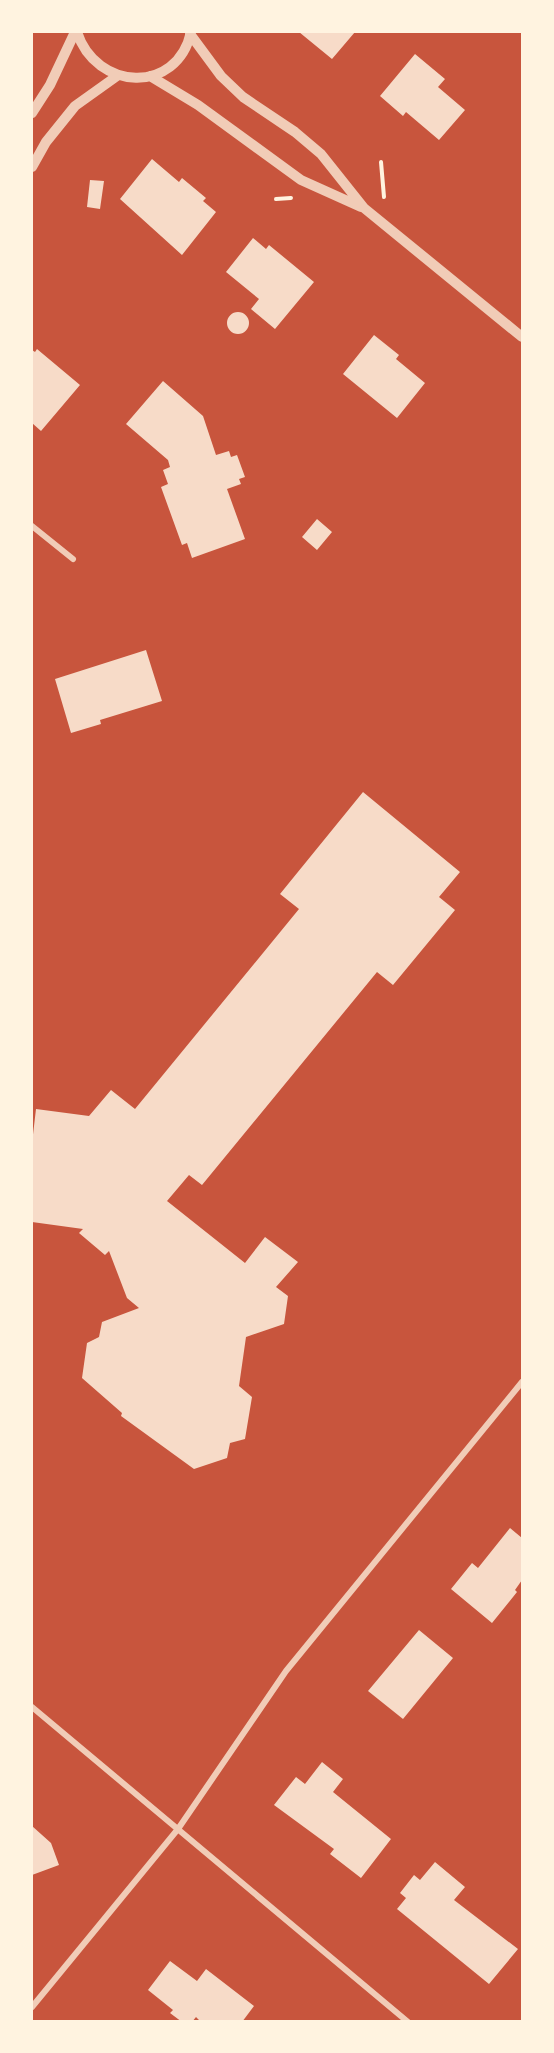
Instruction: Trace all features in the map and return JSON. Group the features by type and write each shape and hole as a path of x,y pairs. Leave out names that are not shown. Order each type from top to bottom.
{"street":[{"path":"76,32 90,58 102,69 117,76 134,78 150,76 176,61 185,48 190,33"},
{"path":"32,113 50,85 76,32"},
{"path":"190,33 221,76 243,97 295,132 321,154 364,208 522,337"},
{"path":"32,167 46,142 75,106 117,76"},
{"path":"150,76 198,105 301,180 364,208"},
{"path":"32,526 73,559"},
{"path":"32,2007 178,1829 285,1671 522,1382"},
{"path":"32,1707 408,2022"}],"path":[{"path":"381,162 385,225"}],"building":[{"path":"299,32 355,32 332,59"},
{"path":"415,54 445,79 438,87 465,110 439,140 406,112 403,116 380,96"},
{"path":"152,159 179,182 182,178 206,198 203,201 216,212 182,255 120,199"},
{"path":"90,180 104,181 100,209 87,207"},
{"path":"253,238 266,249 269,245 314,282 275,329 251,309 259,299 226,272"},
{"path":"238,312 246,315 249,323 246,331 238,334 230,331 227,323 230,315"},
{"path":"374,335 399,355 396,359 425,383 397,418 343,374"},
{"path":"37,349 80,385 41,431 32,423 32,350 35,352"},
{"path":"163,381 203,416 216,455 229,451 231,457 237,455 245,477 239,479 241,484 227,489 245,539 192,558 187,543 182,545 161,487 168,484 163,470 170,467 168,460 126,424"},
{"path":"317,519 332,532 317,550 302,537"},
{"path":"146,650 162,701 100,720 101,724 71,733 55,679"},
{"path":"363,792 460,872 439,897 455,910 393,985 377,972 202,1185 189,1175 167,1201 245,1263 265,1237 298,1262 276,1287 288,1296 284,1324 246,1337 239,1386 252,1397 245,1439 230,1443 227,1458 194,1469 121,1416 122,1413 82,1378 87,1343 99,1337 102,1322 139,1308 127,1298 109,1251 105,1255 79,1233 83,1229 32,1222 32,1143 36,1109 89,1116 111,1090 135,1109 299,909 280,894"},
{"path":"510,1528 522,1538 522,1580 515,1590 517,1592 492,1623 451,1589 472,1563 478,1568"},
{"path":"419,1630 453,1658 403,1719 368,1691"},
{"path":"322,1762 343,1779 333,1792 391,1839 361,1878 330,1854 334,1849 274,1805 296,1777 305,1784"},
{"path":"32,1826 51,1843 59,1865 32,1875"},
{"path":"435,1862 465,1887 454,1900 518,1949 489,1984 397,1909 406,1898 400,1893 414,1875 420,1880"},
{"path":"170,1961 197,1981 206,1969 254,2006 242,2022 201,2022 196,2017 192,2022 182,2022 170,2013 173,2010 148,1990"}]}
